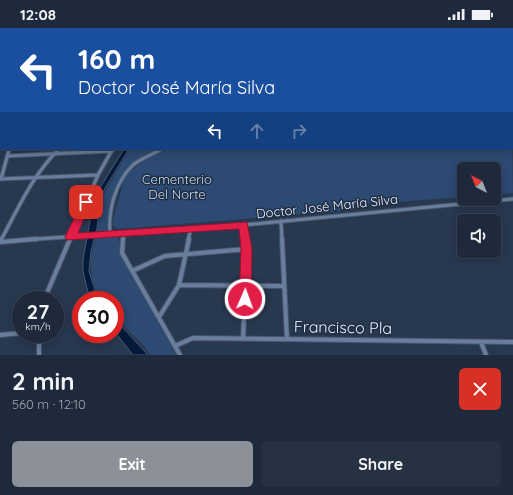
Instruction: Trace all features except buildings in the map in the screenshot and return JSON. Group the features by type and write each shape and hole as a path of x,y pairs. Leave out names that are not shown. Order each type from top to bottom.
{"street":[{"path":"9,150 0,179 98,174"},
{"path":"0,242 35,177 58,150"},
{"path":"7,156 112,150 106,163 98,174 48,291"},
{"path":"110,234 109,219 119,183 133,165 160,150"},
{"name":"Doctor José María Silva","path":"0,242 243,225 513,199"},
{"path":"281,221 287,339"},
{"path":"243,225 247,249 243,338"},
{"path":"159,317 179,285 190,228"},
{"path":"123,233 121,249 180,355"},
{"path":"132,271 165,256 247,249"},
{"path":"179,285 284,286"},
{"path":"0,335 12,334"},
{"name":"Francisco Pla","path":"175,346 183,341 193,338 513,342"},
{"path":"481,342 486,355"},
{"path":"39,343 39,355"}],"green space":[{"path":"129,150 155,150 131,166 120,179 113,196 107,220 107,232 97,233 100,206 104,194"},
{"name":"Cementerio Del Norte","path":"167,150 512,150 513,193 501,194 501,162 457,162 457,198 341,206 342,211 117,229 112,224 125,176 146,158"},
{"path":"119,236 120,254 176,355 150,355 145,347 124,326 124,291 97,291 91,269 93,246 96,238"}],"shaded area":[{"path":"123,150 128,150 104,190 99,205 97,229 91,251 89,271 95,291 88,291 83,272 83,259 93,205 101,186"},
{"path":"124,329 148,355 133,355 124,343"}],"route":[{"path":"86,202 70,237 243,225 247,249 245,299"}]}
